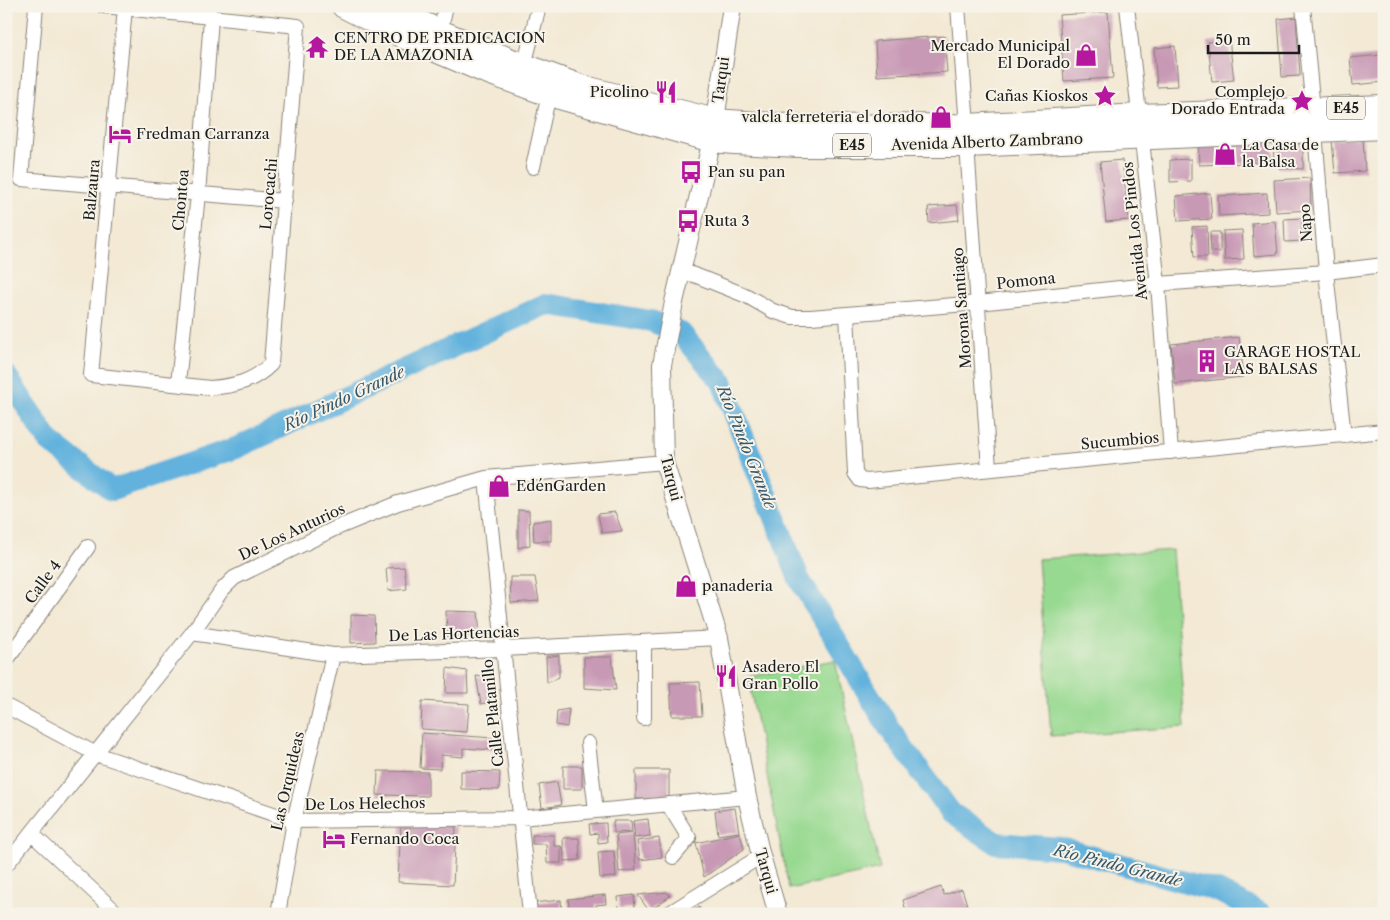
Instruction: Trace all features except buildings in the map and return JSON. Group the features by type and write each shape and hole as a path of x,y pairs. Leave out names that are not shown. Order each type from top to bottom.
{"highway":[{"name":"Avenida Alberto Zambrano","path":"344,6 405,37 483,70 549,94 713,130 801,127 967,135 1314,120 1384,107"},
{"name":"Avenida Alberto Zambrano","path":"386,6 440,32 524,66 713,130"},
{"name":"Avenida Alberto Zambrano","path":"1314,120 1384,127"}],"street":[{"path":"36,6 21,179 285,201"},
{"path":"103,6 209,12"},
{"name":"Chontoa","path":"178,383 198,195 209,12 219,6"},
{"path":"440,32 446,6"},
{"path":"524,66 539,6"},
{"name":"Tarqui","path":"732,6 713,130 662,364 664,462 719,638 747,797 760,856 778,914"},
{"name":"Morona Santiago","path":"958,6 989,469"},
{"name":"Avenida Los Pindos","path":"1127,6 1158,284 1171,452"},
{"name":"Napo","path":"1303,6 1326,272 1344,436"},
{"name":"Balzaura","path":"125,8 91,375 178,383"},
{"name":"Lorocachi","path":"178,383 210,388 225,387 254,379 271,364 285,201 298,26 209,12"},
{"path":"533,167 549,94"},
{"name":"Pomona","path":"681,271 715,282 747,296 774,311 792,317 978,303 1158,284 1326,272 1384,265"},
{"name":"Sucumbios","path":"847,314 855,472 860,480 868,481 1384,431"},
{"name":"De Los Anturios","path":"6,865 192,633 222,590 234,578 334,529 398,503 486,478 664,462"},
{"name":"Calle Platanillo","path":"486,478 530,914"},
{"name":"Calle 4","path":"6,661 88,547"},
{"name":"De Las Hortencias","path":"192,633 333,655 719,638"},
{"path":"644,642 644,718"},
{"name":"Las Orquideas","path":"278,914 294,822 333,655"},
{"name":"De Los Helechos","path":"6,706 96,754 294,822 520,818 747,797"},
{"path":"588,743 596,811"},
{"path":"668,804 689,838 673,857"},
{"path":"32,834 118,914"},
{"path":"668,914 760,856"}],"green space":[{"path":"1172,550 1185,727 1051,736 1038,559"},
{"path":"835,660 880,869 789,889 748,677"}],"waterway":[{"name":"Río Pindo Grande","path":"6,375 49,441 112,490 236,448 546,304 651,321 681,333 722,382 799,579 889,728 951,813 996,843 1061,848 1218,891 1262,914"}],"place":[{"name":"CENTRO DE PREDICACION DE LA AMAZONIA","path":"317,47"},
{"name":"Mercado Municipal El Dorado","path":"1086,55"},
{"name":"Picolino","path":"666,92"},
{"name":"Cañas Kioskos","path":"1105,96"},
{"name":"Complejo Dorado Entrada","path":"1302,101"},
{"name":"valcla ferreteria el dorado","path":"941,117"},
{"name":"Fredman Carranza","path":"120,134"},
{"name":"La Casa de la Balsa","path":"1225,154"},
{"name":"Pan su pan","path":"691,172"},
{"name":"Ruta 3","path":"688,221"},
{"name":"GARAGE HOSTAL LAS BALSAS","path":"1207,361"},
{"name":"EdénGarden","path":"499,486"},
{"name":"panaderia","path":"686,586"},
{"name":"Asadero El Gran Pollo","path":"726,676"},
{"name":"Fernando Coca","path":"334,839"}]}
